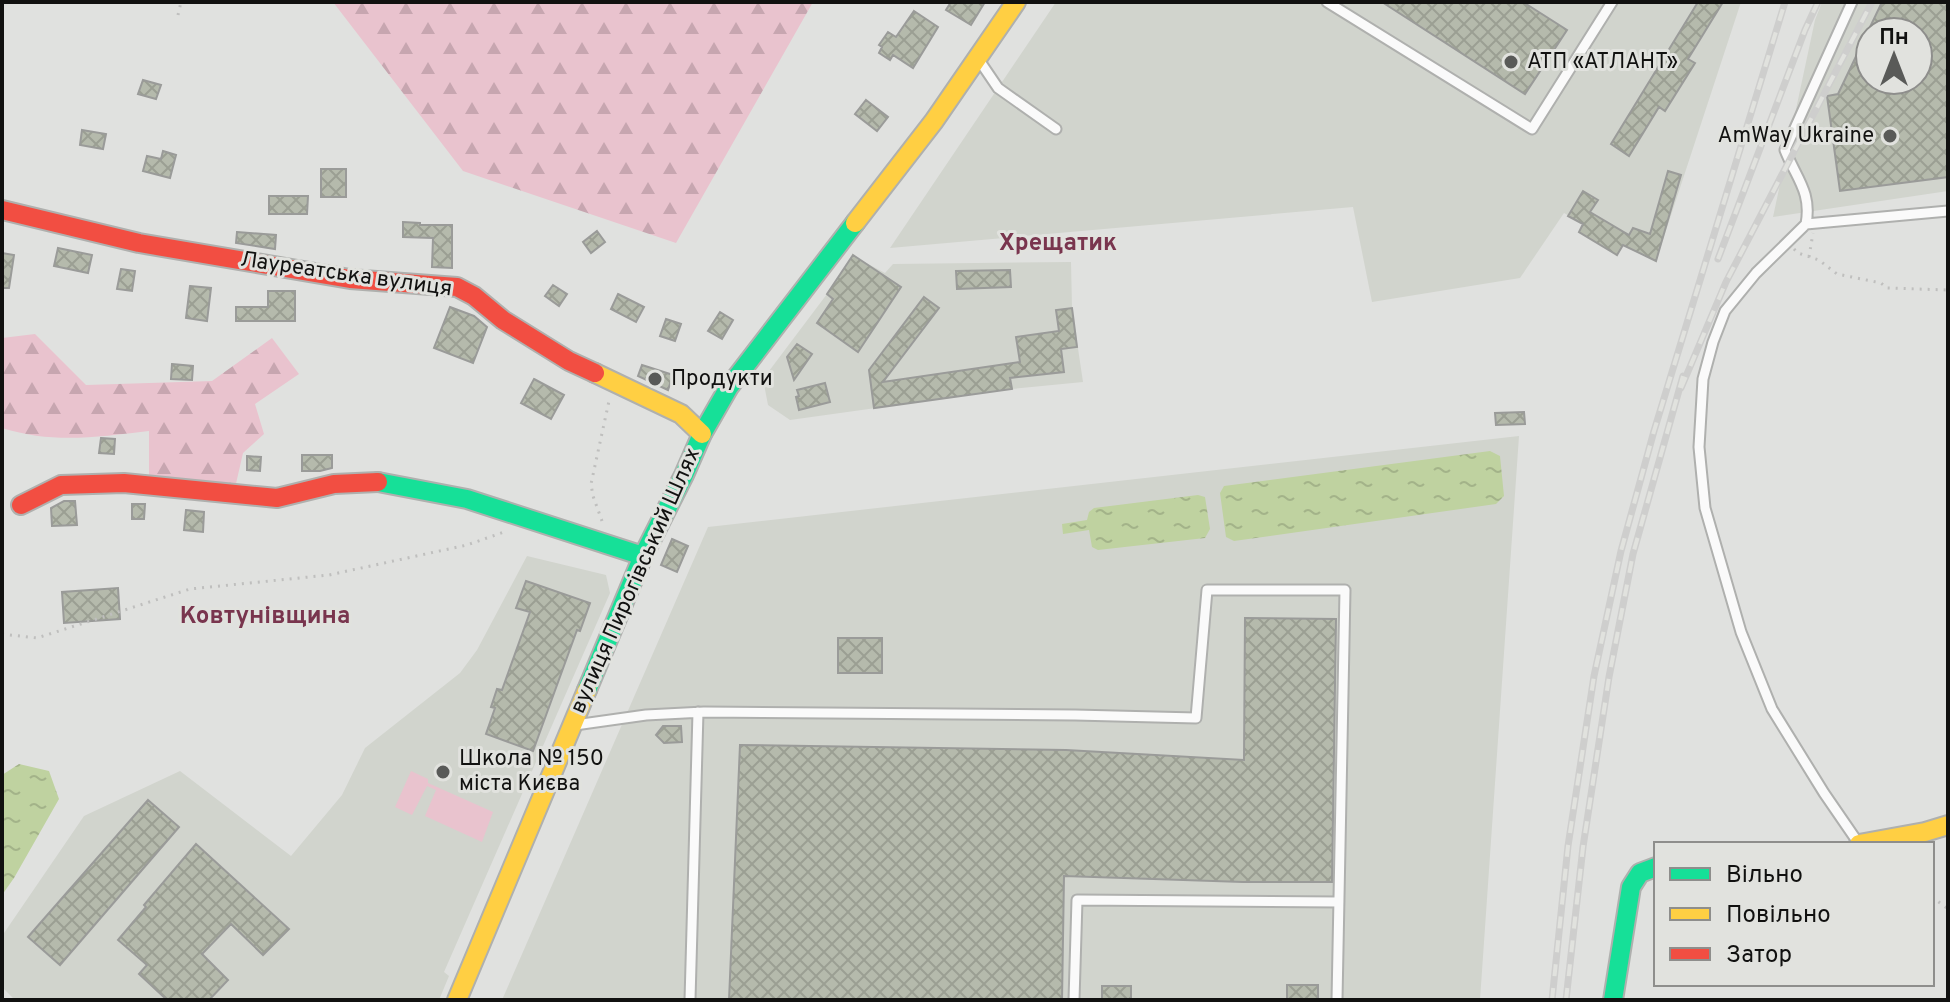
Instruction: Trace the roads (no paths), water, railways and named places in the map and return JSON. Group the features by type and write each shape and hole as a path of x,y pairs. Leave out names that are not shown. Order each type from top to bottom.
{"street":[{"name":"вулиця Пирогівський Шлях","path":"457,1000 643,556 702,434 729,387 934,121 1016,2"},
{"name":"Лауреатська вулиця","path":"2,210 139,243 350,279 457,287 569,361 681,414 702,434"},
{"path":"17,506 61,485 124,483 277,498 334,484 378,482 467,499 643,556"},
{"path":"1870,842 1948,825"},
{"path":"1613,1000 1631,887 1636,876 1654,867"}],"lane":[{"path":"1327,2 1532,129 1612,2"},
{"path":"1810,224 1803,183 1785,150 1852,2"},
{"path":"978,58 998,88 1056,129"},
{"path":"1858,842 1772,709 1741,632 1705,508 1699,447 1703,379 1725,311 1756,273 1810,224 1948,211"},
{"path":"572,725 698,712 1196,718 1207,590 1345,590 1337,1000"},
{"path":"690,1000 698,712"},
{"path":"1074,1000 1077,900 1339,902"}],"water":[{"path":"1490,451 1500,456 1504,496 1496,504 1234,541 1226,537 1220,493 1224,486"},
{"path":"1198,495 1205,497 1210,529 1205,538 1098,550 1092,547 1089,530 1063,534 1062,524 1087,520 1094,508"},
{"path":"19,764 49,771 59,799 2,895 2,775"}],"railway":[{"path":"1552,1000 1568,846 1594,676 1621,551 1654,431 1785,2"},
{"path":"1718,259 1818,2"},
{"path":"1681,388 1726,282 1872,2"},
{"path":"1566,1000 1583,847 1609,677 1633,554 1683,376"}],"place":[{"name":"АТП «АТЛАНТ»","path":"1511,62"},
{"name":"AmWay Ukraine","path":"1890,136"},
{"name":"Продукти","path":"655,379"},
{"name":"Школа № 150 міста Києва","path":"443,772"}],"district":[{"name":"Хрещатик","path":"1058,244"},
{"name":"Ковтунівщина","path":"265,617"}]}
